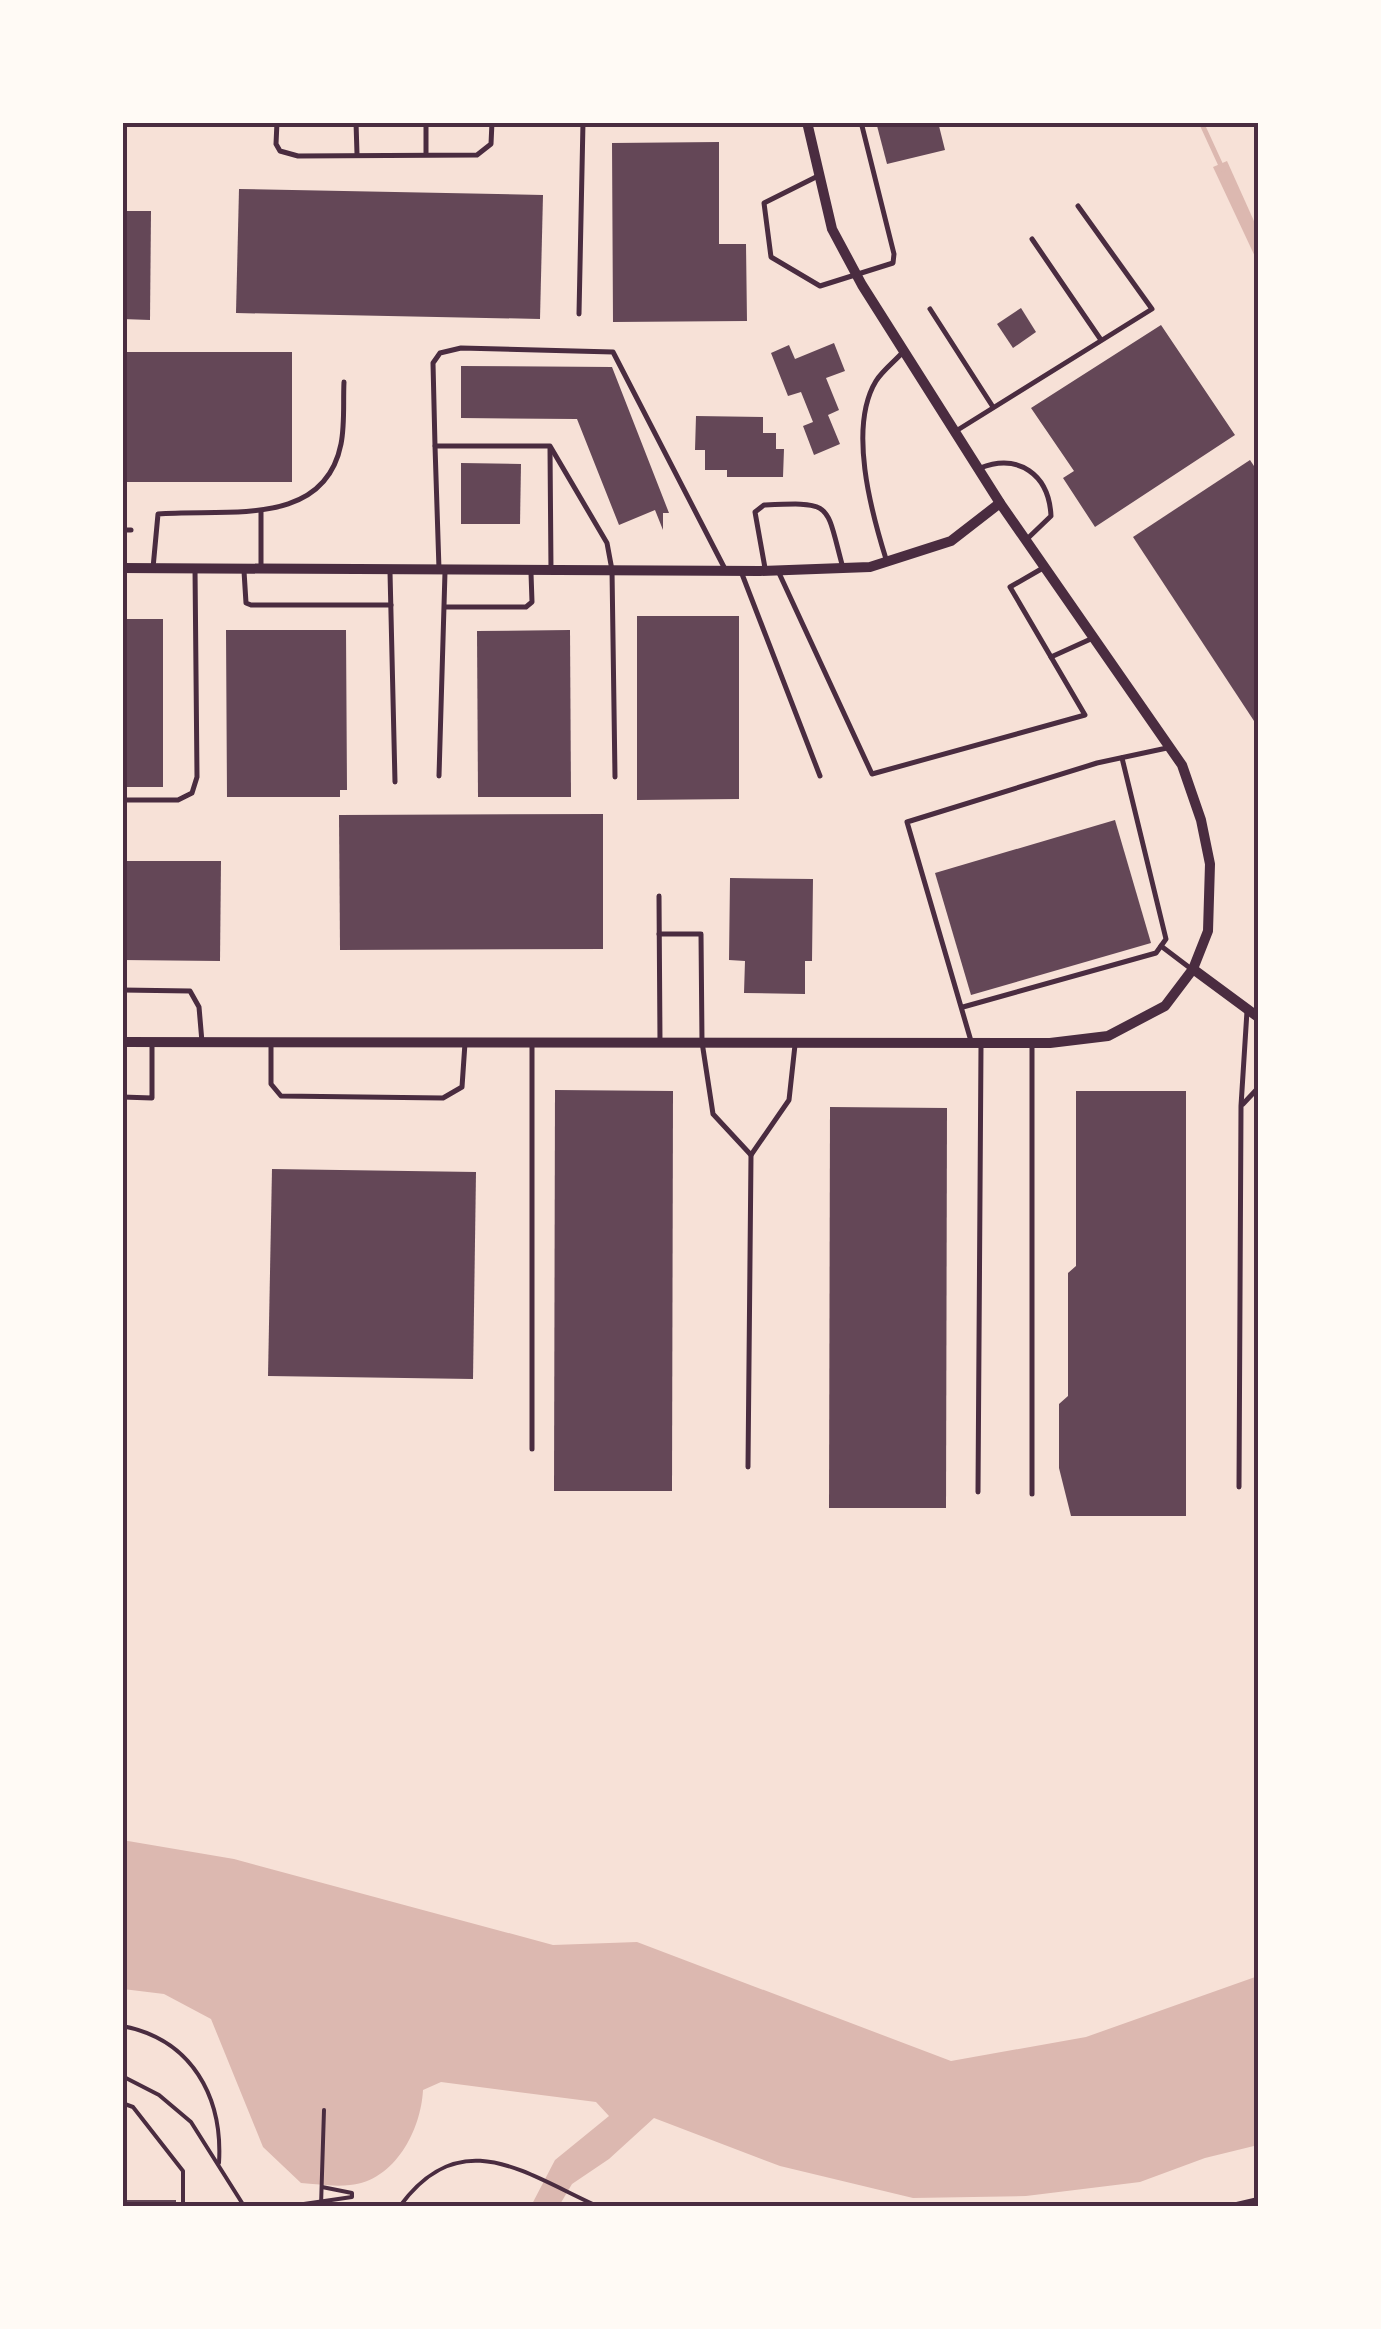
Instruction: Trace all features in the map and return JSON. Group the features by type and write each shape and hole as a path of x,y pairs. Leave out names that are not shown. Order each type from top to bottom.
{"street":[{"path":"122,1042 1032,1043 1108,1036 1164,1006 1193,969 1208,931 1210,864 1188,783 1170,748 1000,503 857,276 832,228 816,177 807,122"},
{"path":"122,568 843,568 887,562 950,541 1000,503"},
{"path":"1193,969 1258,1017"}],"lane":[{"path":"277,122 276,144 280,151 357,156 485,152 492,122"},
{"path":"356,122 357,156"},
{"path":"426,122 426,155"},
{"path":"579,314 583,122"},
{"path":"816,177 764,203 771,257 820,286 887,266 895,259 860,122"},
{"path":"956,431 1152,309 1078,206"},
{"path":"1032,239 1101,341"},
{"path":"930,309 994,408"},
{"path":"439,776 444,608 433,364 440,353 461,348 613,352 726,571"},
{"path":"887,562 863,454 866,414 876,381 904,352"},
{"path":"152,568 158,514 262,512 312,494 332,471 342,443 344,382"},
{"path":"435,446 550,446"},
{"path":"550,446 551,570"},
{"path":"550,446 607,543 612,570 615,777"},
{"path":"980,468 1001,460 1016,460 1028,468 1047,498 1051,516 1026,540"},
{"path":"843,568 824,507 814,503 764,504 755,512 772,571 872,774 1085,715 1010,587 1044,567"},
{"path":"261,568 262,512"},
{"path":"122,530 131,530"},
{"path":"122,800 178,800 192,793 198,777 196,568"},
{"path":"244,568 246,602 251,605 391,605"},
{"path":"390,569 395,782"},
{"path":"444,608 526,608 532,602 531,570"},
{"path":"741,571 820,776"},
{"path":"1051,657 1094,638"},
{"path":"978,1492 976,1043 907,822 1122,758 1170,748"},
{"path":"963,1007 1156,953 1166,940 1122,758"},
{"path":"660,896 660,1042"},
{"path":"660,934 700,934 702,1042 713,1114 752,1155"},
{"path":"1162,946 1193,969"},
{"path":"122,990 190,991 200,1007 202,1042"},
{"path":"1239,1488 1241,1106 1247,1010"},
{"path":"122,1097 152,1098 152,1042"},
{"path":"271,1042 271,1084 281,1096 426,1098 444,1098 462,1087 465,1042"},
{"path":"532,1042 532,1449"},
{"path":"748,1467 752,1155 790,1100 796,1042"},
{"path":"1032,1043 1032,1494"},
{"path":"1241,1106 1258,1088"}],"path":[{"path":"122,2026 158,2037 202,2077 217,2110 219,2163"},
{"path":"122,2076 176,2107 204,2138 244,2206"},
{"path":"122,2103 134,2106 183,2171 184,2206"},
{"path":"321,2204 324,2110"},
{"path":"400,2206 418,2185 448,2164 478,2158 502,2163 597,2206"},
{"path":"290,2206 352,2198 352,2193 322,2187"},
{"path":"1228,2206 1258,2199"}],"shaded area":[{"path":"1227,161 1258,230 1258,263 1213,167"},
{"path":"122,1840 234,1859 553,1945 637,1942 951,2061 1086,2037 1258,1976 1258,2145 1205,2158 1140,2182 1026,2196 913,2198 780,2166 654,2118 609,2159 572,2184 559,2206 531,2206 555,2160 609,2116 596,2102 441,2082 423,2090 411,2137 380,2174 350,2185 301,2183 263,2147 211,2019 164,1994 123,1989"}],"building":[{"path":"876,122 938,122 945,150 887,164"},
{"path":"719,142 719,244 746,244 747,321 613,322 612,143"},
{"path":"239,189 543,195 540,319 236,313"},
{"path":"122,211 151,211 150,320 122,319"},
{"path":"1021,308 1036,332 1013,348 997,324"},
{"path":"1161,325 1235,435 1095,527 1063,478 1074,471 1031,408"},
{"path":"834,343 845,371 826,378 839,410 828,415 840,444 814,455 803,426 813,422 801,392 788,396 771,353 789,345 795,359"},
{"path":"122,352 292,352 292,482 122,482"},
{"path":"461,366 612,367 669,513 663,513 663,530 655,510 619,525 577,419 461,418"},
{"path":"696,416 763,417 763,433 776,433 776,449 784,449 783,477 727,477 727,470 705,470 705,450 695,450"},
{"path":"1250,460 1258,472 1258,727 1133,537"},
{"path":"461,463 521,464 520,524 461,524"},
{"path":"637,616 739,616 739,799 637,800"},
{"path":"122,619 163,619 163,787 122,787"},
{"path":"226,630 346,630 347,790 340,790 340,797 227,797"},
{"path":"570,630 571,797 478,797 477,631"},
{"path":"603,814 603,949 340,950 339,815"},
{"path":"1115,820 1151,943 971,995 935,873"},
{"path":"122,861 221,861 220,961 122,960"},
{"path":"730,878 813,879 812,961 805,961 805,994 744,993 745,961 729,960"},
{"path":"555,1090 673,1091 672,1491 554,1491"},
{"path":"1076,1091 1186,1091 1186,1516 1071,1516 1059,1468 1059,1404 1068,1396 1068,1273 1076,1266"},
{"path":"830,1107 947,1108 946,1508 829,1508"},
{"path":"272,1169 476,1172 473,1379 268,1376"},
{"path":"122,2200 176,2200 176,2206 122,2206"}],"waterway":[{"path":"1201,122 1223,170"}]}
